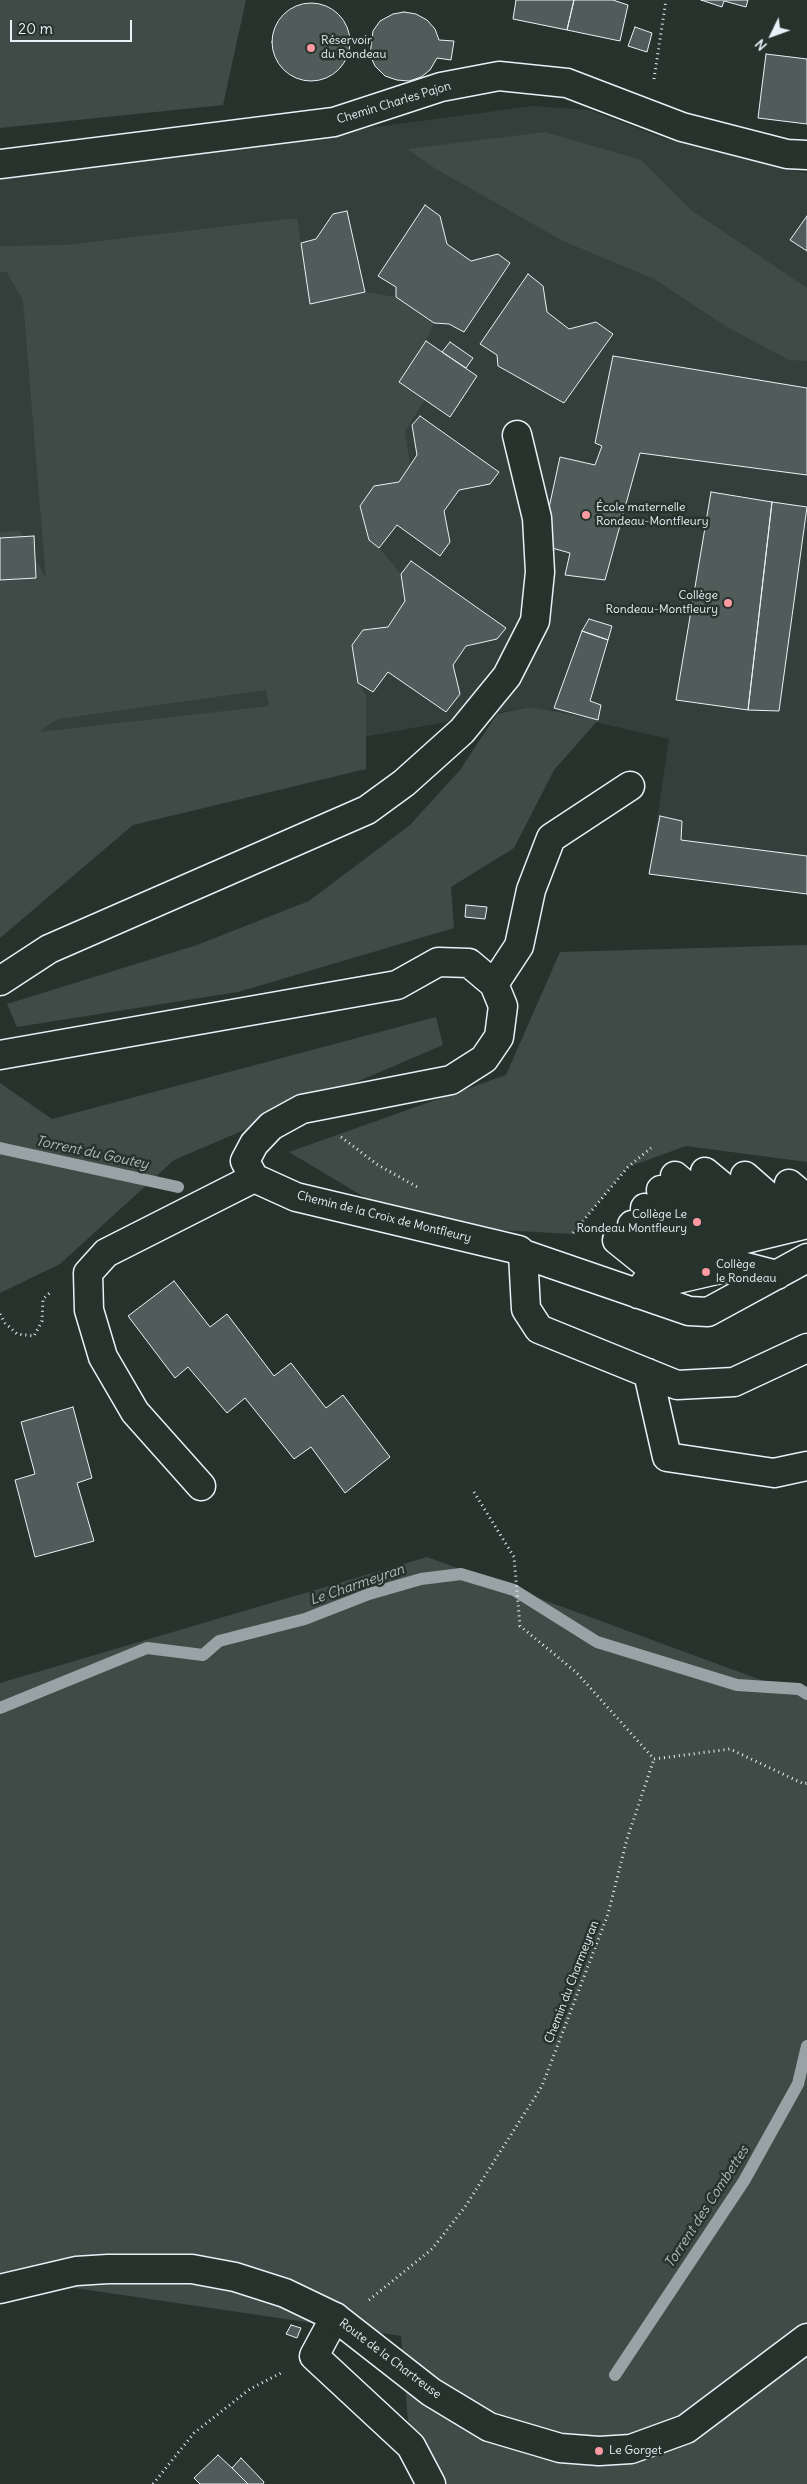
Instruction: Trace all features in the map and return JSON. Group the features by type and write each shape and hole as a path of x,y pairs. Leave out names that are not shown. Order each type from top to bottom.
{"street":[{"name":"Chemin Charles Pajon","path":"0,164 334,122 441,87 498,76 567,83 682,127 787,154 807,155"},
{"path":"1,980 49,950 367,810 404,783 462,731 507,676 535,621 540,572 537,518 517,435"},
{"path":"494,984 519,946 531,890 551,838 630,786"},
{"path":"0,1054 397,984 438,962 469,963 494,984 503,1006 499,1037 484,1059 451,1080 302,1109 271,1126 254,1144 245,1160 254,1178 106,1253 88,1273 89,1310 103,1357 135,1412 201,1486"},
{"path":"705,1172 752,1211"},
{"path":"745,1176 799,1207"},
{"name":"Chemin de la Croix de Montfleury","path":"254,1178 296,1197 519,1250 523,1254 673,1254 689,1311 708,1312 807,1258"},
{"path":"673,1254 752,1211 799,1207"},
{"path":"673,1254 696,1251 799,1207"},
{"path":"646,1208 673,1254"},
{"path":"646,1208 673,1254"},
{"path":"646,1208 673,1254 673,1280 738,1265 776,1275"},
{"path":"523,1254 526,1309 539,1329 677,1385 734,1382 807,1348"},
{"path":"648,1373 667,1457 774,1473 807,1466"},
{"name":"Route de la Chartreuse","path":"0,2288 76,2271 143,2268 192,2270 235,2277 285,2293 347,2318 431,2392 489,2427 560,2448 599,2451 632,2449 686,2429 807,2338"},
{"path":"347,2318 314,2356 411,2446 431,2484"}],"path":[{"path":"649,114 666,0"},
{"path":"302,1109 378,1165 421,1189"},
{"path":"0,1314 5,1323 17,1334 34,1336 42,1321 43,1299 57,1285 88,1273"},
{"path":"474,1492 514,1557 520,1626 576,1672 654,1759 730,1749 804,1784 807,1783"},
{"name":"Chemin du Charmeyran","path":"347,2318 432,2249 465,2207 542,2086 608,1914 627,1839 654,1759"},
{"path":"152,2484 194,2433 250,2388 314,2356"}],"shaded area":[{"path":"0,0 246,0 223,105 0,128"},
{"path":"533,106 589,110 663,138 807,173 807,894 649,874 669,739 530,707 0,802 0,177"},
{"path":"545,132 641,160 691,210 807,288 807,361 789,360 729,328 654,279 563,241 436,169 407,149"},
{"path":"297,218 310,304 365,292 396,297 434,323 426,341 399,381 425,400 405,431 410,466 399,482 360,506 369,540 379,548 401,574 405,601 388,627 363,630 352,645 358,683 366,695 366,769 133,825 0,938 0,532 20,531 46,579 23,301 7,272 0,272 0,246 65,245","holes":["266,690 269,706 39,732 58,719"]},
{"path":"530,707 598,720 554,770 514,848 451,887 454,928 238,992 17,1027 7,1004 197,945 309,901 410,825 460,770 497,714"},
{"path":"807,945 807,1162 686,1146 628,1167 572,1234 411,1225 289,1152 506,1075 560,952"},
{"path":"436,1017 443,1045 174,1160 60,1264 0,1293 0,1083 52,1119"},
{"path":"427,1557 807,1697 807,2484 413,2484 401,2336 0,2277 0,1683"}],"building":[{"path":"516,0 574,0 567,30 513,19"},
{"path":"574,0 613,0 628,5 620,41 567,30"},
{"path":"701,0 748,0 746,7 724,1 722,7"},
{"name":"Réservoir du Rondeau","path":"311,3 326,6 339,14 347,27 350,42 347,57 339,70 326,78 311,81 296,78 283,70 275,57 272,42 275,27 283,14 296,6"},
{"name":"Réservoir du Rondeau","path":"404,12 416,14 427,20 435,29 439,40 454,41 451,60 437,58 430,70 421,77 409,81 385,76 375,66 370,55 373,31 380,21 393,14"},
{"path":"635,27 652,33 647,52 628,46"},
{"path":"766,54 807,59 807,124 758,118"},
{"path":"425,205 440,216 447,244 471,261 498,254 510,263 464,332 449,324 434,323 396,297 396,287 378,276"},
{"path":"347,211 365,292 310,304 301,243 316,239 333,214"},
{"path":"807,216 807,251 790,240"},
{"path":"528,274 543,286 547,312 569,329 596,322 613,334 564,403 498,366 497,355 480,344"},
{"path":"426,341 477,376 450,417 399,382"},
{"path":"450,342 473,358 466,368 442,352"},
{"path":"613,356 807,388 807,475 640,453 605,580 565,575 570,553 541,545 560,457 595,465 602,446 595,443"},
{"path":"420,416 499,472 490,484 459,490 444,511 450,542 440,556 397,525 379,548 369,540 360,506 374,486 399,482 417,455 412,425"},
{"path":"711,492 772,502 748,710 676,700"},
{"path":"772,502 807,507 779,711 748,710"},
{"path":"34,536 36,578 0,580 0,538"},
{"path":"411,561 506,628 497,639 466,646 453,665 460,694 446,712 388,672 373,692 358,683 352,645 363,630 388,627 405,601 401,574"},
{"path":"589,619 612,626 608,640 582,631"},
{"path":"582,631 608,640 590,701 601,705 598,720 554,708"},
{"path":"660,816 682,821 681,840 807,856 807,894 649,874"},
{"path":"466,905 487,907 485,919 465,917"},
{"path":"174,1281 210,1327 227,1314 274,1376 291,1363 326,1408 343,1395 390,1457 345,1493 311,1447 294,1459 245,1398 227,1413 188,1367 175,1378 128,1316"},
{"path":"73,1407 92,1478 77,1483 94,1541 35,1557 15,1480 35,1474 21,1422"},
{"path":"291,2325 301,2328 297,2338 286,2334"},
{"path":"218,2455 248,2484 200,2484 194,2478"},
{"path":"241,2458 264,2482 263,2484 248,2484 232,2468"}],"waterway":[{"name":"Torrent du Goutey","path":"0,1148 178,1187"},
{"name":"Le Charmeyran","path":"0,1708 147,1648 203,1655 219,1641 305,1619 369,1594 421,1579 461,1574 514,1590 597,1642 737,1685 799,1689 807,1694"},
{"name":"Torrent des Combettes","path":"615,2375 744,2181 798,2084 807,2046"}],"place":[{"name":"Réservoir du Rondeau","path":"311,48"},
{"name":"École maternelle Rondeau-Montfleury","path":"586,515"},
{"name":"Collège Rondeau-Montfleury","path":"728,603"},
{"name":"Collège Le Rondeau Montfleury","path":"697,1222"},
{"name":"Collège le Rondeau","path":"706,1272"},
{"name":"Le Gorget","path":"599,2451"}]}
